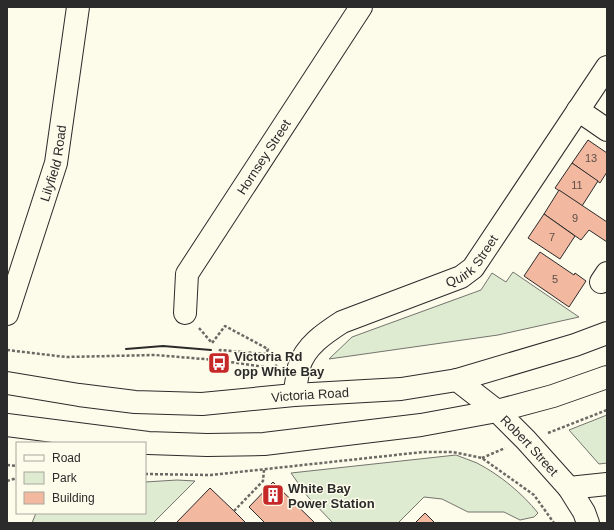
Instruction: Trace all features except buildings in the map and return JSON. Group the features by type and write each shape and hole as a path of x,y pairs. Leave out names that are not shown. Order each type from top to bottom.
{"main road":[{"name":"Lilyfield Road","path":"7,314 56,163 78,7"},
{"name":"Hornsey Street","path":"185,313 187,274 361,7"},
{"name":"Quirk Street","path":"294,395 300,366 311,346 327,331 342,322 461,277 473,268 607,67"},
{"path":"578,110 607,130"},
{"name":"Victoria Road","path":"7,384 134,402 202,404 294,395 401,388 457,380 576,345 607,333"},
{"path":"146,443 207,445 264,444 421,426 497,411 553,396 607,377"},
{"name":"Robert Street","path":"457,380 497,411 526,440 569,488 584,512 588,523"},
{"path":"7,425 140,442"},
{"path":"569,488 607,484"}],"path":[{"path":"185,313 212,343 225,326 268,349 266,354 220,350 216,360"},
{"path":"7,350 66,357 155,355 216,360 272,368 278,364"},
{"path":"560,428 607,410"},
{"path":"146,474 211,475 423,452 453,452 469,454 482,458 534,495 554,523"},
{"path":"234,511 263,481 264,470"}],"green space":[{"path":"513,272 579,317 498,335 329,359 352,337 481,290 492,273 506,282"},
{"path":"607,415 607,463 599,464 569,430"},
{"path":"456,455 477,463 502,479 525,498 538,513 534,517 520,520 504,512 468,512 442,499 424,497 398,523 333,523 308,497 291,473"},
{"path":"177,480 195,481 153,523 32,523 36,514 146,514 146,482"}],"wall":[{"path":"126,349 163,346 211,350"}],"place":[{"name":"Victoria Rd opp White Bay","path":"219,363"},
{"name":"White Bay Power Station","path":"273,495"}]}
